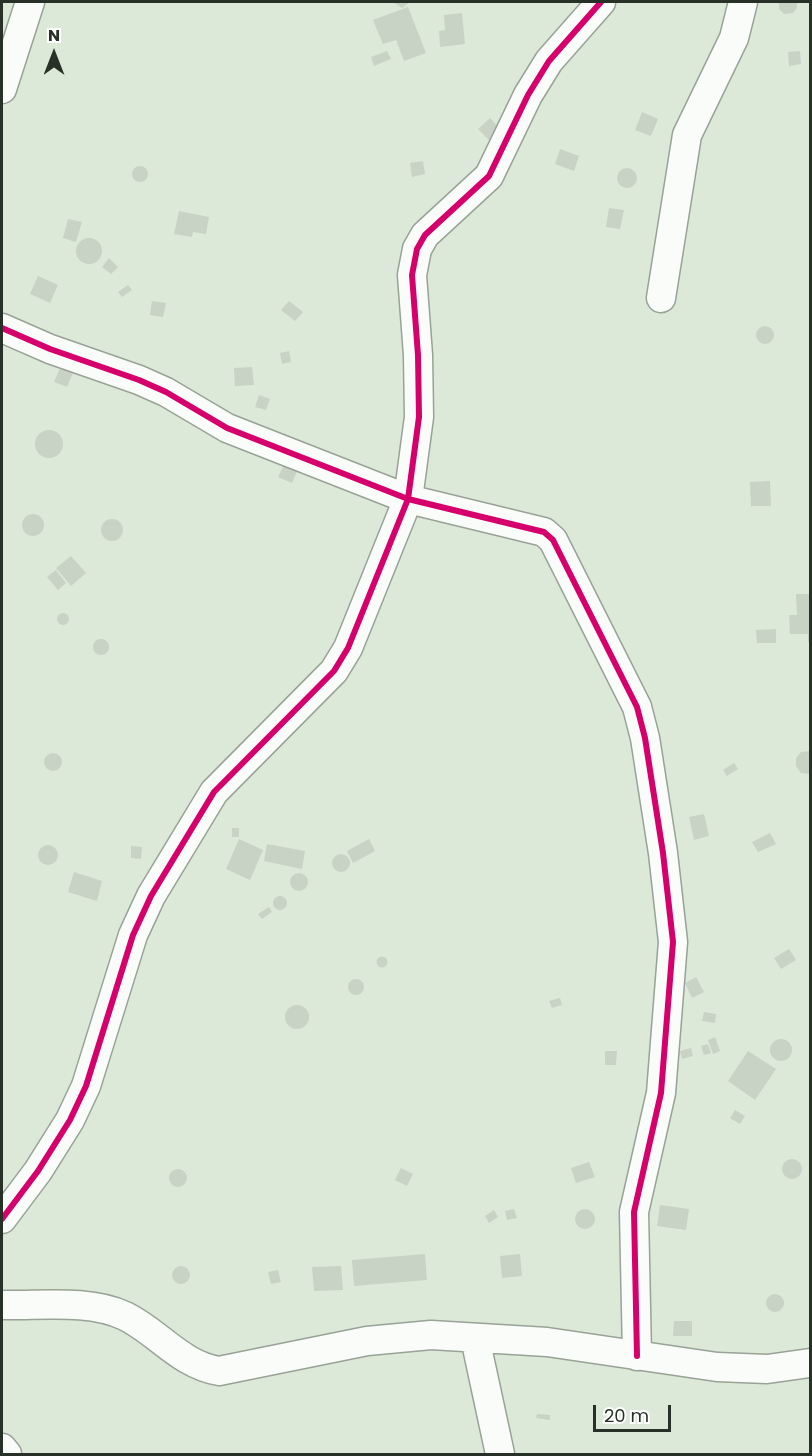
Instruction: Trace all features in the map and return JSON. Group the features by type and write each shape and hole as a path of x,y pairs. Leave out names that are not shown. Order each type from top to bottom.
{"street":[{"path":"2,89 30,2"},
{"path":"2,1220 38,1171 70,1120 86,1086 133,935 151,896 214,792 334,671 348,648 408,499 419,417 418,355 412,275 417,249 425,235 489,176 528,95 549,61 601,2"},
{"path":"661,298 687,135 734,38 743,2"},
{"path":"2,328 50,349 140,380 166,392 227,428 408,499 544,532 553,540 637,707 645,738 663,853 673,942 661,1094 634,1212 637,1356"},
{"path":"2,1305 95,1308 111,1311 127,1317 188,1360 203,1368 219,1371 368,1341 431,1335 547,1342 717,1368 806,1372"},
{"path":"475,1338 500,1455"},
{"path":"2,1448 7,1455"}],"building":[{"path":"393,2 410,2 402,8"},
{"path":"779,2 797,2 797,8 793,13 784,14 779,9"},
{"path":"408,7 426,53 404,61 396,40 383,44 373,20"},
{"path":"462,13 465,44 440,47 439,31 445,30 444,15"},
{"path":"387,51 391,59 374,66 371,57"},
{"path":"800,51 801,64 789,66 788,52"},
{"path":"642,112 658,119 651,136 635,130"},
{"path":"490,118 502,131 490,141 478,129"},
{"path":"560,149 579,156 574,171 555,164"},
{"path":"423,161 425,174 412,177 410,163"},
{"path":"140,166 146,168 148,174 146,180 140,182 134,180 132,174 134,168"},
{"path":"627,168 634,171 637,178 634,185 627,188 620,185 617,178 620,171"},
{"path":"609,208 624,210 620,229 606,227"},
{"path":"179,211 209,217 206,234 193,232 192,237 174,234"},
{"path":"68,219 82,222 76,242 63,238"},
{"path":"89,238 98,242 102,251 98,260 89,264 80,260 76,251 80,242"},
{"path":"109,258 118,267 111,274 102,267"},
{"path":"38,276 58,285 50,303 30,294"},
{"path":"128,285 132,290 122,297 118,292"},
{"path":"152,301 166,303 163,317 150,315"},
{"path":"289,301 303,312 295,321 281,310"},
{"path":"765,326 771,329 774,335 771,341 765,344 759,341 756,335 759,329"},
{"path":"289,351 291,362 282,364 280,353"},
{"path":"252,367 254,385 235,386 234,368"},
{"path":"60,368 73,373 67,387 54,382"},
{"path":"259,395 270,399 266,410 255,407"},
{"path":"49,430 59,434 63,444 59,454 49,458 39,454 35,444 39,434"},
{"path":"285,463 298,469 292,483 278,477"},
{"path":"770,481 771,506 751,506 750,482"},
{"path":"33,514 43,521 44,525 37,535 33,536 23,529 22,525 29,515"},
{"path":"112,519 120,522 123,530 120,538 112,541 104,538 101,530 104,522"},
{"path":"71,556 86,573 71,586 56,568"},
{"path":"56,570 66,583 58,590 47,577"},
{"path":"796,594 810,594 810,642 808,642 808,634 790,634 789,615 797,615"},
{"path":"63,613 69,619 63,625 57,619"},
{"path":"776,629 776,643 757,643 756,630"},
{"path":"98,639 104,639 109,647 107,653 98,655 93,650 93,644"},
{"path":"810,751 810,774 801,773 796,766 796,758 801,752"},
{"path":"53,753 59,756 62,762 59,768 53,771 47,768 44,762 47,756"},
{"path":"734,763 738,769 727,776 723,770"},
{"path":"704,814 709,836 694,840 689,817"},
{"path":"232,828 239,828 239,837 232,837"},
{"path":"770,833 776,844 758,852 752,842"},
{"path":"239,839 263,850 250,880 226,869"},
{"path":"369,839 375,851 353,863 347,851"},
{"path":"267,844 305,851 302,869 264,861"},
{"path":"48,845 55,848 58,855 55,862 48,865 41,862 38,855 41,848"},
{"path":"131,846 142,847 141,859 131,858"},
{"path":"341,854 347,857 350,863 347,869 341,872 335,869 332,863 335,857"},
{"path":"74,872 102,881 97,901 68,892"},
{"path":"295,873 303,873 308,878 306,889 295,891 290,886 290,878"},
{"path":"277,896 283,896 287,903 283,910 277,910 273,906 273,900"},
{"path":"269,907 272,912 262,919 258,914"},
{"path":"789,949 796,960 781,969 774,958"},
{"path":"382,957 386,958 386,966 382,967 378,966 377,962 378,958"},
{"path":"696,977 704,992 692,998 685,983"},
{"path":"356,979 364,987 356,995 348,987"},
{"path":"560,998 562,1005 552,1008 549,1001"},
{"path":"297,1005 305,1009 309,1017 305,1025 297,1029 289,1025 285,1017 289,1009"},
{"path":"704,1012 716,1014 715,1023 702,1021"},
{"path":"715,1037 720,1051 713,1054 708,1040"},
{"path":"781,1039 789,1042 792,1050 789,1058 781,1061 773,1058 770,1050 773,1042"},
{"path":"708,1044 711,1053 704,1055 701,1046"},
{"path":"691,1048 693,1056 682,1059 680,1051"},
{"path":"605,1051 617,1051 616,1065 605,1065"},
{"path":"748,1051 776,1069 755,1100 728,1081"},
{"path":"735,1110 745,1116 740,1124 730,1118"},
{"path":"792,1159 799,1162 802,1169 799,1176 792,1179 785,1176 782,1169 785,1162"},
{"path":"589,1162 595,1177 576,1183 571,1168"},
{"path":"401,1168 413,1174 407,1186 395,1180"},
{"path":"178,1169 184,1172 187,1178 184,1184 178,1187 172,1184 169,1178 172,1172"},
{"path":"660,1205 689,1209 686,1230 657,1226"},
{"path":"514,1209 517,1218 507,1220 505,1211"},
{"path":"585,1209 592,1212 595,1219 592,1226 585,1229 578,1226 575,1219 578,1212"},
{"path":"494,1210 498,1217 489,1223 485,1216"},
{"path":"425,1254 427,1280 354,1286 352,1260"},
{"path":"520,1254 522,1276 502,1278 500,1256"},
{"path":"181,1266 187,1269 190,1275 187,1281 181,1284 175,1281 172,1275 175,1269"},
{"path":"341,1266 343,1290 314,1291 312,1267"},
{"path":"278,1270 281,1282 271,1284 268,1272"},
{"path":"775,1294 781,1297 784,1303 781,1309 775,1312 769,1309 766,1303 769,1297"},
{"path":"674,1321 692,1321 692,1336 673,1336"},
{"path":"537,1414 550,1415 550,1420 536,1418"}],"cycle path":[{"path":"2,1219 38,1171 70,1120 86,1086 133,935 151,896 214,792 334,671 348,648 408,499 419,417 418,355 412,275 417,249 425,235 489,176 528,95 549,61 601,2"},
{"path":"2,328 50,349 139,380 166,392 227,428 408,499 544,532 553,540 637,707 645,738 663,853 673,942 661,1093 634,1212 637,1356"}]}
